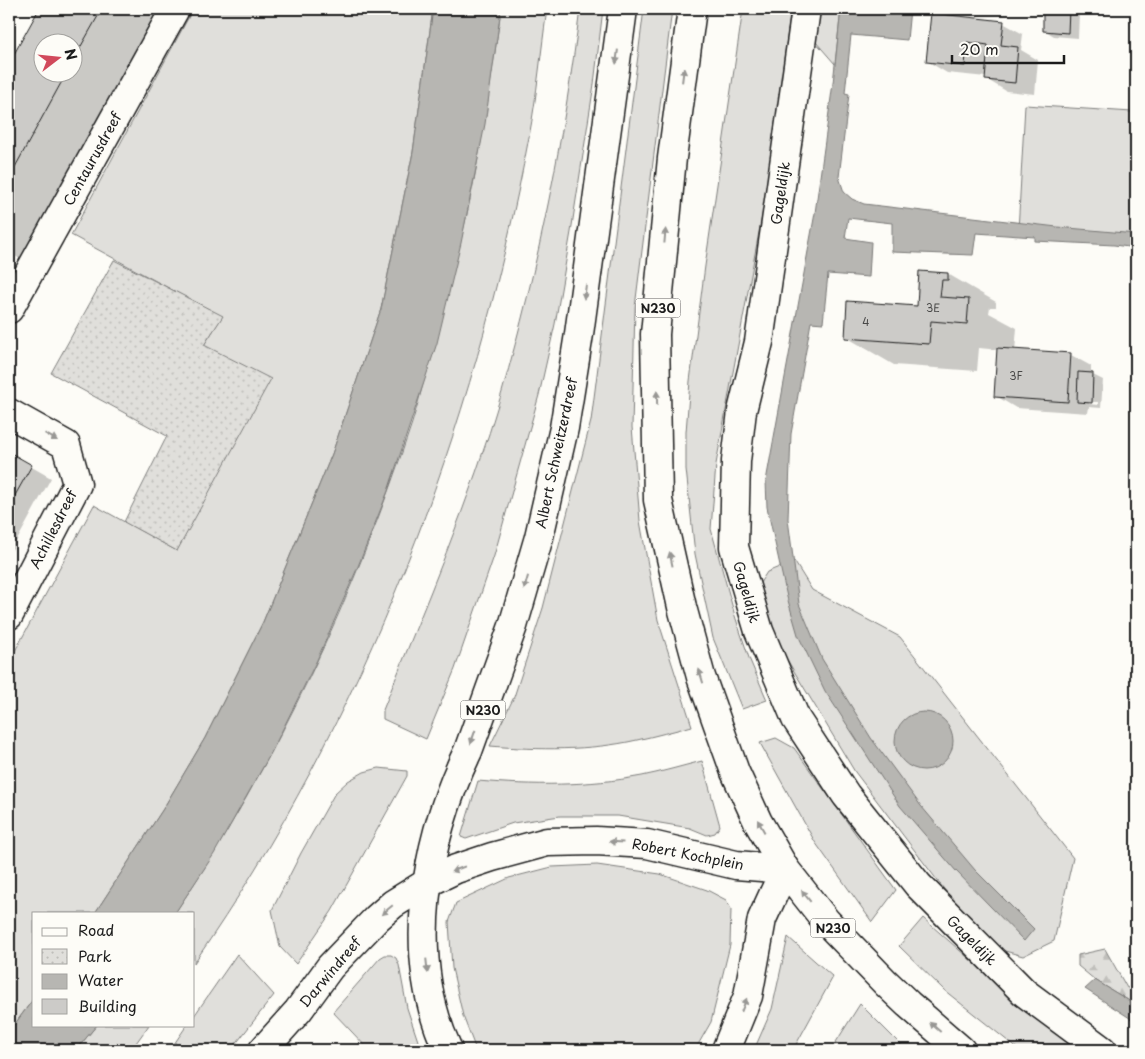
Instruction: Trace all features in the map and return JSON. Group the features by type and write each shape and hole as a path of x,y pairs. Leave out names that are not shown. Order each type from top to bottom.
{"main road":[{"name":"Centaurusdreef","path":"9,309 175,9"},
{"name":"Albert Schweitzerdreef","path":"427,883 439,826 514,626 539,537 564,428 585,298 623,9"},
{"name":"N230","path":"692,9 672,158 655,334 658,500 682,607 701,677 735,772 758,822 785,869 826,921 886,983 961,1050"},
{"name":"Gageldijk","path":"806,9 759,342 741,419 736,461 734,547 759,631 796,719 846,795 918,886 1025,993 1102,1050"},
{"name":"Achillesdreef","path":"9,413 66,445 77,484 9,616"},
{"name":"Robert Kochplein","path":"427,883 483,860 547,842 596,841 647,844 736,865 785,869"},
{"path":"726,1050 748,996 762,919 785,869"},
{"name":"Darwindreef","path":"263,1050 298,1011 330,967 366,928 393,904 427,883"},
{"name":"N230","path":"427,883 424,942 430,994 448,1050"}],"green space":[{"path":"193,9 433,9 413,152 381,309 332,454 263,622 205,738 163,809 96,912 32,912 32,1001 9,1032 9,662 94,505 177,551 204,345 222,317 71,235"},
{"path":"501,9 547,9 532,121 506,247 478,356 444,463 405,568 361,671 311,772 255,869 195,961 195,912 176,912 247,797 279,737 339,614 365,551 390,487 418,402 467,215 484,127"},
{"path":"580,9 603,9 594,84 555,324 539,395 494,556 455,669 426,739 383,719 383,710 431,592 476,473 502,392 527,298 558,154"},
{"path":"644,9 672,9 635,307 632,427 640,521 658,620 692,726 619,744 582,748 545,749 490,746 514,697 543,608 591,421"},
{"path":"743,9 791,9 764,205 716,464 711,529 735,616 749,658 767,700 742,709 713,638 695,554 686,469 686,432 690,381 705,266"},
{"path":"819,9 841,9 835,64 815,41"},
{"path":"1136,69 1136,242 1018,231 1025,105 1132,112"},
{"path":"114,260 223,316 204,345 271,379 177,551 124,522 167,436 51,373"},
{"path":"794,561 812,590 900,637 1073,858 1054,941 1023,956 994,948 953,901 855,772 777,643 758,586 767,572"},
{"path":"776,738 794,748 896,890 872,922 815,842 760,743"},
{"path":"702,761 720,826 715,833 707,835 690,828 618,816 560,816 513,823 466,839 461,837 478,781 519,784 601,782 642,776"},
{"path":"379,768 407,771 407,776 332,911 296,964 280,947 272,910 335,793 348,781 364,772"},
{"path":"597,865 660,874 707,890 726,900 731,909 730,945 711,1022 695,1050 476,1050 463,1016 452,968 449,922 456,903 509,878 552,867"},
{"path":"923,918 1009,994 1081,1050 1019,1050 944,990 899,946"},
{"path":"788,937 833,977 793,1050 754,1050 772,1009"},
{"path":"1105,949 1127,988 1136,986 1136,1005 1095,980 1078,966 1078,955"},
{"path":"237,954 274,995 231,1050 170,1050 186,1026 195,1026 195,1015"},
{"path":"385,955 391,955 396,958 399,965 407,1008 421,1050 369,1050 333,1012 380,958"},
{"path":"860,1004 906,1050 831,1050"},
{"path":"96,1026 148,1026 131,1050 76,1050"}],"water":[{"path":"433,9 501,9 485,124 461,243 437,343 388,491 357,569 317,660 271,753 214,854 176,912 96,912 163,809 205,738 263,622 332,454 381,309 413,152"},
{"path":"841,9 910,9 907,40 851,35 845,93 849,94 839,177 844,192 852,199 864,204 1057,227 1136,234 1136,248 1035,241 1035,237 976,233 973,255 892,252 892,223 848,218 845,238 871,242 869,277 828,274 823,323 811,322 791,434 788,519 799,604 822,659 871,738 921,806 975,870 1034,929 1024,941 956,871 900,806 825,691 798,635 787,597 767,507 766,481 815,213"},
{"path":"924,712 940,717 948,725 953,741 948,757 940,765 924,770 908,765 900,757 895,741 900,725 908,717"},
{"path":"1095,980 1136,1005 1136,1022 1085,989"},
{"path":"32,1001 32,1026 96,1026 76,1050 9,1050 9,1032"}],"building":[{"path":"39,9 102,9 82,44 82,32 32,32 32,82 62,82 9,178 9,63"},
{"path":"1043,9 1069,9 1068,33 1043,31"},
{"path":"931,13 1004,21 1001,45 1018,47 1015,83 985,80 988,45 967,42 965,66 926,62"},
{"path":"919,271 948,273 948,280 942,280 940,297 969,299 967,324 931,321 929,344 845,338 847,301 917,306"},
{"path":"997,348 1071,353 1068,402 994,397"},
{"path":"1078,372 1093,373 1092,403 1077,402"},
{"path":"9,452 32,465 13,499 9,496"}]}
